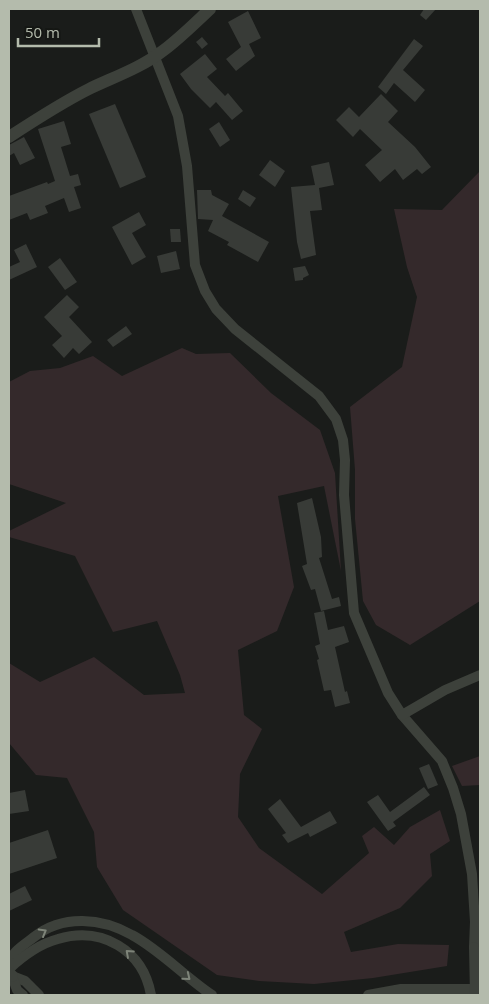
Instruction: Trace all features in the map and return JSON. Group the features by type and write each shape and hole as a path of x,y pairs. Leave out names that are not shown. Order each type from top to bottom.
{"street":[{"path":"136,9 178,116 187,166 195,265 205,291 216,309 235,329 319,396 336,419 343,440 345,460 344,495 354,613 388,693 402,714 442,761 461,814 472,874 478,923 474,947 475,995"},
{"path":"9,137 46,113 156,56 210,9"},
{"path":"402,714 445,690 480,675"},
{"path":"22,995 10,971 11,955 40,932 58,924 78,920 99,922 132,935 212,995"},
{"path":"10,971 37,947 56,939 74,935 96,936 114,942 134,957 143,969 151,995"},
{"path":"10,971 25,981 40,995"},
{"path":"368,995 401,989 480,989"}],"shaded area":[{"path":"480,171 480,601 410,645 376,625 363,601 355,519 355,470 350,407 402,367 417,297 407,267 394,209 442,210"},
{"path":"182,348 196,354 230,353 271,393 320,430 335,473 341,571 324,486 278,496 294,587 277,631 238,650 244,715 262,729 240,774 238,817 259,848 322,894 369,853 362,836 374,827 394,845 410,827 440,810 450,841 430,854 432,876 400,908 344,932 351,952 398,944 449,945 447,966 373,978 314,984 259,981 217,975 123,910 97,867 94,832 67,778 36,775 9,743 9,663 40,682 94,657 144,695 185,693 180,675 157,621 113,632 75,556 9,537 9,531 66,503 9,484 9,382 30,371 60,368 93,356 122,376"},
{"path":"480,756 480,785 462,786 452,766"}],"building":[{"path":"424,9 436,9 426,20 420,15"},
{"path":"248,11 261,38 249,44 255,56 236,71 226,59 241,47 228,22"},
{"path":"202,37 208,44 202,49 196,42"},
{"path":"414,39 423,46 403,70 425,90 415,102 394,83 386,94 378,87"},
{"path":"205,54 217,69 207,77 225,96 228,93 243,111 232,120 216,102 210,108 191,89 180,74"},
{"path":"381,94 398,111 388,122 415,147 431,167 422,174 417,169 403,180 395,169 380,182 365,165 382,150 360,129 353,137 336,120 349,107 359,117"},
{"path":"115,104 146,177 120,188 89,114"},
{"path":"64,121 71,144 61,147 70,176 78,174 81,185 74,187 81,208 69,212 64,198 45,206 48,213 30,220 27,213 9,220 9,196 47,182 48,184 55,181 38,129"},
{"path":"219,122 230,140 220,147 209,129"},
{"path":"24,137 35,158 20,165 14,153 9,156 9,145"},
{"path":"270,160 285,171 275,187 259,175"},
{"path":"329,162 334,185 319,188 322,210 310,211 316,255 301,259 297,242 291,187 315,185 311,166"},
{"path":"197,190 211,190 212,195 229,204 222,216 269,242 258,262 227,245 229,242 208,231 213,220 198,219"},
{"path":"243,190 256,198 250,207 238,199"},
{"path":"139,212 146,225 132,233 146,257 132,265 112,227"},
{"path":"170,229 180,229 181,242 171,242"},
{"path":"26,244 37,267 9,280 9,267 20,262 14,250"},
{"path":"176,251 180,269 161,273 157,256"},
{"path":"60,258 77,282 65,290 48,267"},
{"path":"305,266 309,275 303,278 303,280 295,281 293,268"},
{"path":"67,295 79,307 69,317 92,342 79,354 73,348 64,358 52,345 62,336 44,317"},
{"path":"126,326 132,334 113,347 107,340"},
{"path":"312,498 321,537 322,557 319,558 332,599 339,597 341,606 321,611 315,589 311,590 302,566 307,564 297,503"},
{"path":"324,611 328,630 344,626 349,642 335,647 345,692 347,691 350,703 335,707 331,690 324,691 315,646 320,644 314,613"},
{"path":"429,764 438,785 428,789 419,768"},
{"path":"424,787 430,795 393,822 396,826 388,831 367,802 378,795 390,812"},
{"path":"25,790 29,811 9,814 9,793"},
{"path":"280,799 301,827 330,811 337,823 310,837 308,833 288,843 282,835 286,833 268,809"},
{"path":"48,830 57,858 9,874 9,843"},
{"path":"25,886 32,900 9,911 9,894"}]}
